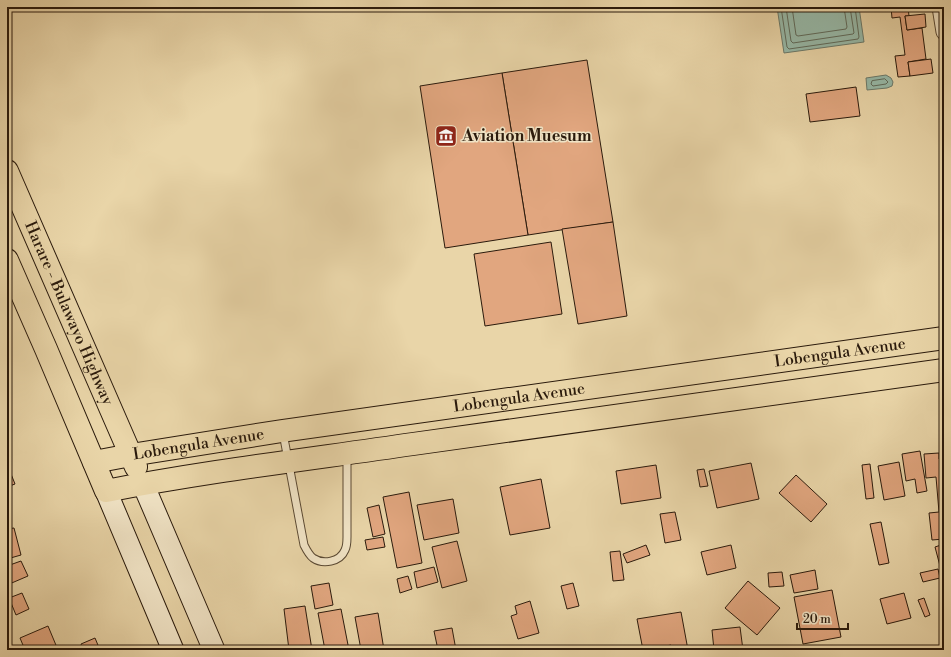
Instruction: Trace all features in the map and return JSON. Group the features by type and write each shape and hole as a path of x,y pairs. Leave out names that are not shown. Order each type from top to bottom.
{"highway":[{"name":"Harare - Bulawayo Highway","path":"7,171 143,484"},
{"path":"7,260 106,491"},
{"name":"Lobengula Avenue","path":"94,462 282,431 944,338"},
{"name":"Lobengula Avenue","path":"106,491 347,453 944,370"}],"main road":[{"path":"143,484 214,650"},
{"path":"106,491 173,650"}],"street":[{"path":"940,7 944,32"}],"lane":[{"path":"282,431 304,545 311,557 320,561 330,562 339,558 345,550 347,453"}],"water":[{"path":"777,7 859,7 864,42 784,53"},
{"path":"886,75 891,78 893,82 892,86 867,90 866,78"}],"building":[{"path":"891,7 908,7 909,16 905,16 907,30 922,28 926,59 908,62 910,76 898,77 895,56 905,55 900,17 892,18"},
{"path":"925,14 926,27 907,30 905,16"},
{"path":"931,59 933,73 910,76 908,62"},
{"path":"587,60 613,222 528,235 502,73"},
{"path":"502,73 528,235 445,248 420,86"},
{"path":"856,87 860,116 810,122 806,94"},
{"path":"613,222 627,316 578,324 562,229"},
{"path":"551,242 562,314 485,326 474,254"},
{"path":"920,451 927,491 917,493 915,479 906,481 902,454"},
{"path":"939,453 939,459 944,458 944,539 932,540 929,513 939,512 936,477 926,478 924,454"},
{"path":"899,462 905,496 884,500 878,466"},
{"path":"751,463 759,499 717,508 709,471"},
{"path":"7,464 15,484 7,487"},
{"path":"870,464 874,498 866,499 862,465"},
{"path":"656,465 661,498 621,504 616,471"},
{"path":"704,469 708,486 700,487 697,470"},
{"path":"796,475 827,504 811,522 779,493"},
{"path":"541,479 550,528 510,535 500,487"},
{"path":"409,492 422,563 397,568 383,497"},
{"path":"453,499 459,533 424,540 417,505"},
{"path":"379,505 385,534 373,537 367,508"},
{"path":"675,512 681,540 665,543 660,514"},
{"path":"881,522 889,563 879,565 870,524"},
{"path":"14,528 21,555 7,559 7,529"},
{"path":"383,537 385,547 367,550 365,540"},
{"path":"457,541 467,581 442,588 432,547"},
{"path":"944,544 944,565 940,566 935,547"},
{"path":"646,545 650,555 627,563 623,554"},
{"path":"731,545 736,568 707,575 701,552"},
{"path":"620,551 624,580 613,581 610,552"},
{"path":"21,561 28,576 7,585 7,566"},
{"path":"434,567 438,582 417,588 414,572"},
{"path":"938,569 940,578 923,582 920,573"},
{"path":"815,570 818,589 794,593 790,575"},
{"path":"782,572 784,586 769,587 768,573"},
{"path":"408,576 412,589 400,593 397,579"},
{"path":"748,581 780,608 757,635 725,608"},
{"path":"329,583 333,605 315,609 311,586"},
{"path":"573,583 579,606 567,609 561,586"},
{"path":"832,590 841,637 803,644 794,597"},
{"path":"22,593 29,609 16,615 9,598"},
{"path":"904,593 911,618 887,624 880,599"},
{"path":"924,598 930,615 925,617 918,600"},
{"path":"530,601 539,633 518,639 511,616 517,614 515,606"},
{"path":"305,606 312,650 289,650 284,609"},
{"path":"341,609 349,650 325,650 318,613"},
{"path":"681,612 688,650 672,650 671,645 655,648 656,650 643,650 637,619"},
{"path":"378,613 384,650 361,650 355,617"},
{"path":"48,626 58,650 25,650 20,638"},
{"path":"740,627 743,650 714,650 712,630"},
{"path":"452,628 456,650 438,650 434,631"},
{"path":"95,638 100,650 83,650 81,644"}],"place":[{"name":"Aviation Muesum","path":"446,136"}]}
